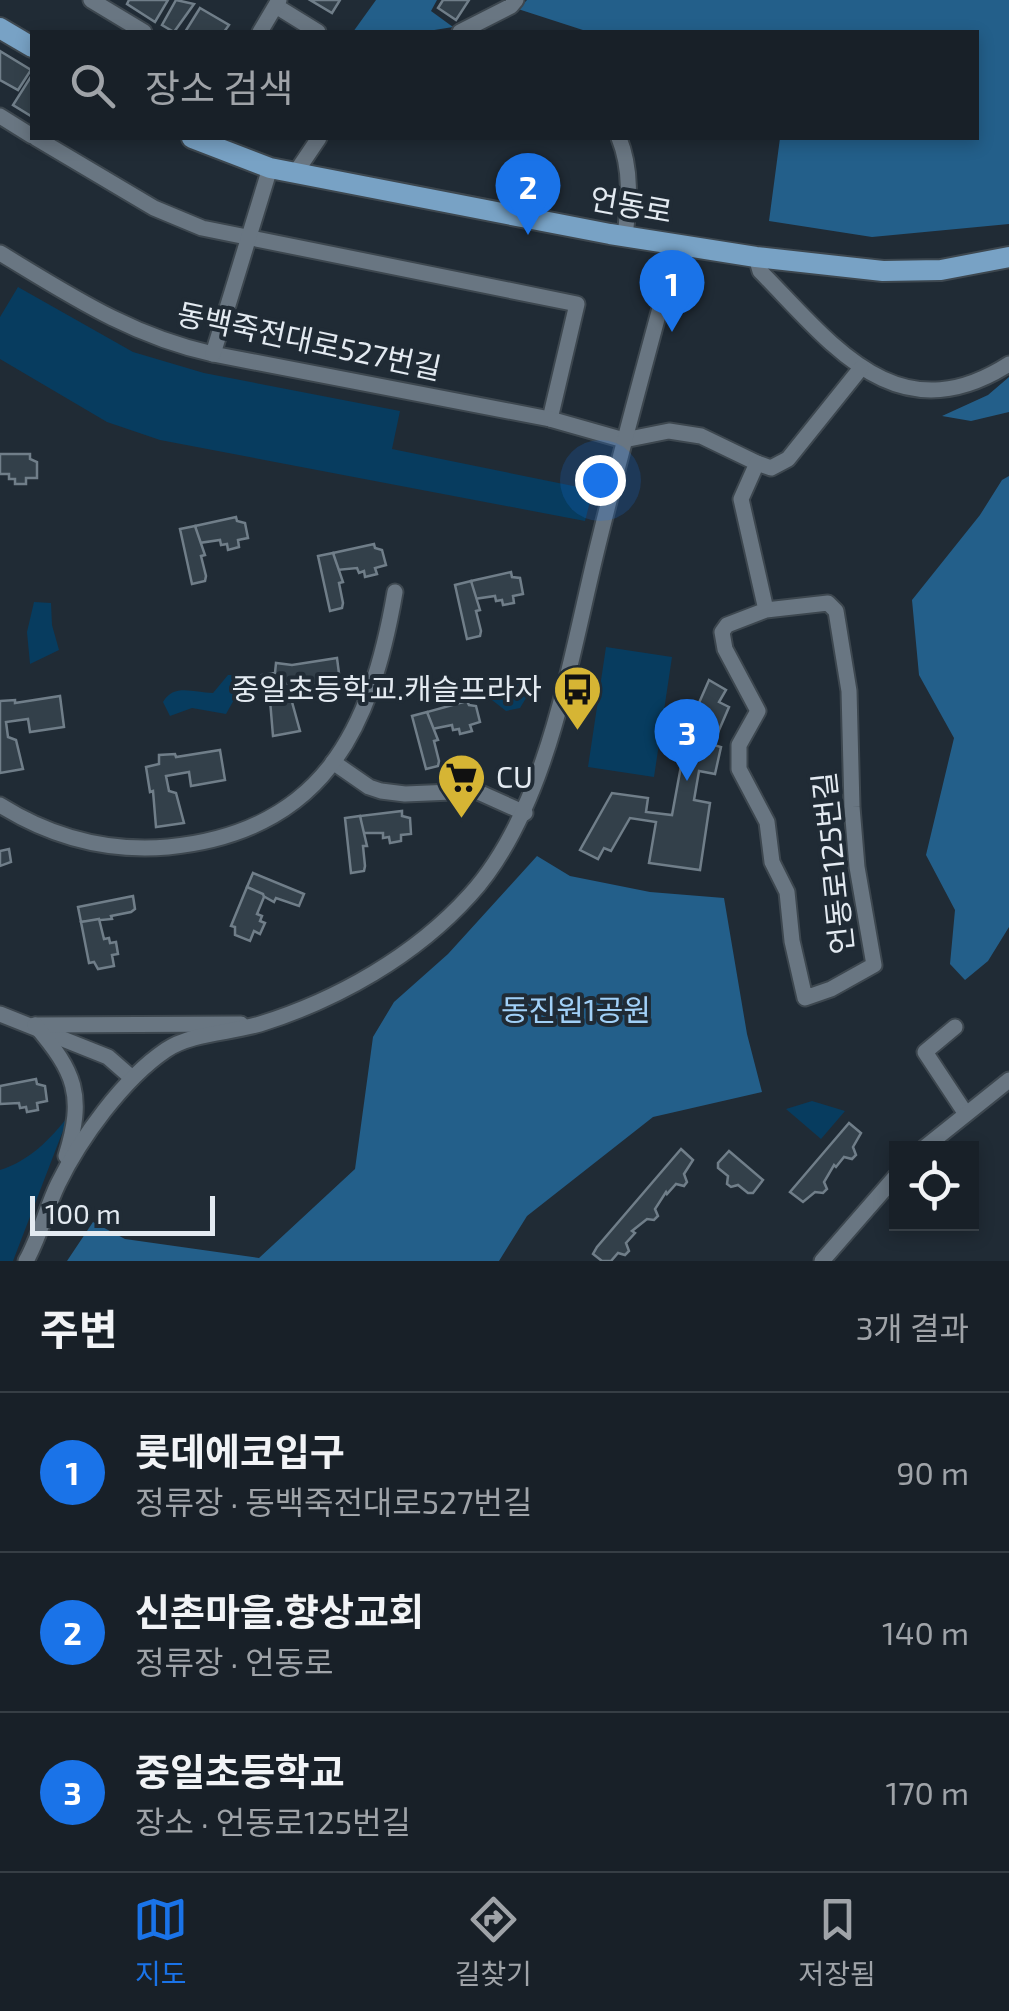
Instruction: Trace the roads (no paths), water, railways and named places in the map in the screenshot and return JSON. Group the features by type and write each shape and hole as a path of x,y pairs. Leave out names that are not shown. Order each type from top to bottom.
{"main road":[{"path":"0,28 30,46"},
{"name":"언동로","path":"201,140 229,146 270,168 756,257 883,271 966,266 1009,257"}],"street":[{"path":"91,0 141,30"},
{"path":"464,30 516,0"},
{"path":"261,30 277,3 299,27"},
{"path":"0,116 30,135"},
{"path":"39,140 170,216 202,228 577,304 550,419"},
{"path":"296,172 318,140"},
{"path":"620,140 630,190 625,236"},
{"path":"213,354 270,168"},
{"path":"56,1188 75,1153 132,1078 176,1045 260,1024 354,984 427,935 452,914 494,867 525,813 553,726 677,245"},
{"name":"동백죽전대로527번길","path":"0,253 122,325 166,342 550,419 624,440"},
{"path":"756,257 760,271 861,368 896,386 921,390 985,377 1009,364"},
{"path":"624,440 669,431 683,433 713,440 771,468 788,460 861,368"},
{"path":"756,464 742,499 766,610"},
{"path":"0,805 30,822 78,840 131,848 192,844 234,835 266,821 297,800 334,762 354,731 382,660 395,592"},
{"name":"언동로125번길","path":"828,604 836,611 849,691 855,850 874,964 805,998 792,941 787,892 772,862 767,822 738,769 739,745 758,711 725,648 722,632 726,626 766,610 828,604"},
{"path":"334,762 381,791 476,792 525,813"},
{"path":"0,1014 108,1057 132,1078"},
{"path":"35,1025 260,1024"},
{"path":"26,1261 46,1219 74,1130 76,1093 61,1056 35,1025"},
{"path":"955,1027 926,1052 966,1114"},
{"path":"933,1141 1009,1080"},
{"path":"822,1261 889,1184"}],"place":[{"name":"신촌마을.향상교회","path":"528,235"},
{"name":"롯데에코입구","path":"672,332"},
{"name":"중일초등학교.캐슬프라자","path":"577,732"},
{"name":"중일초등학교","path":"687,781"},
{"name":"CU","path":"461,820"}],"park label":[{"name":"동진원1공원","path":"576,1011"}]}
